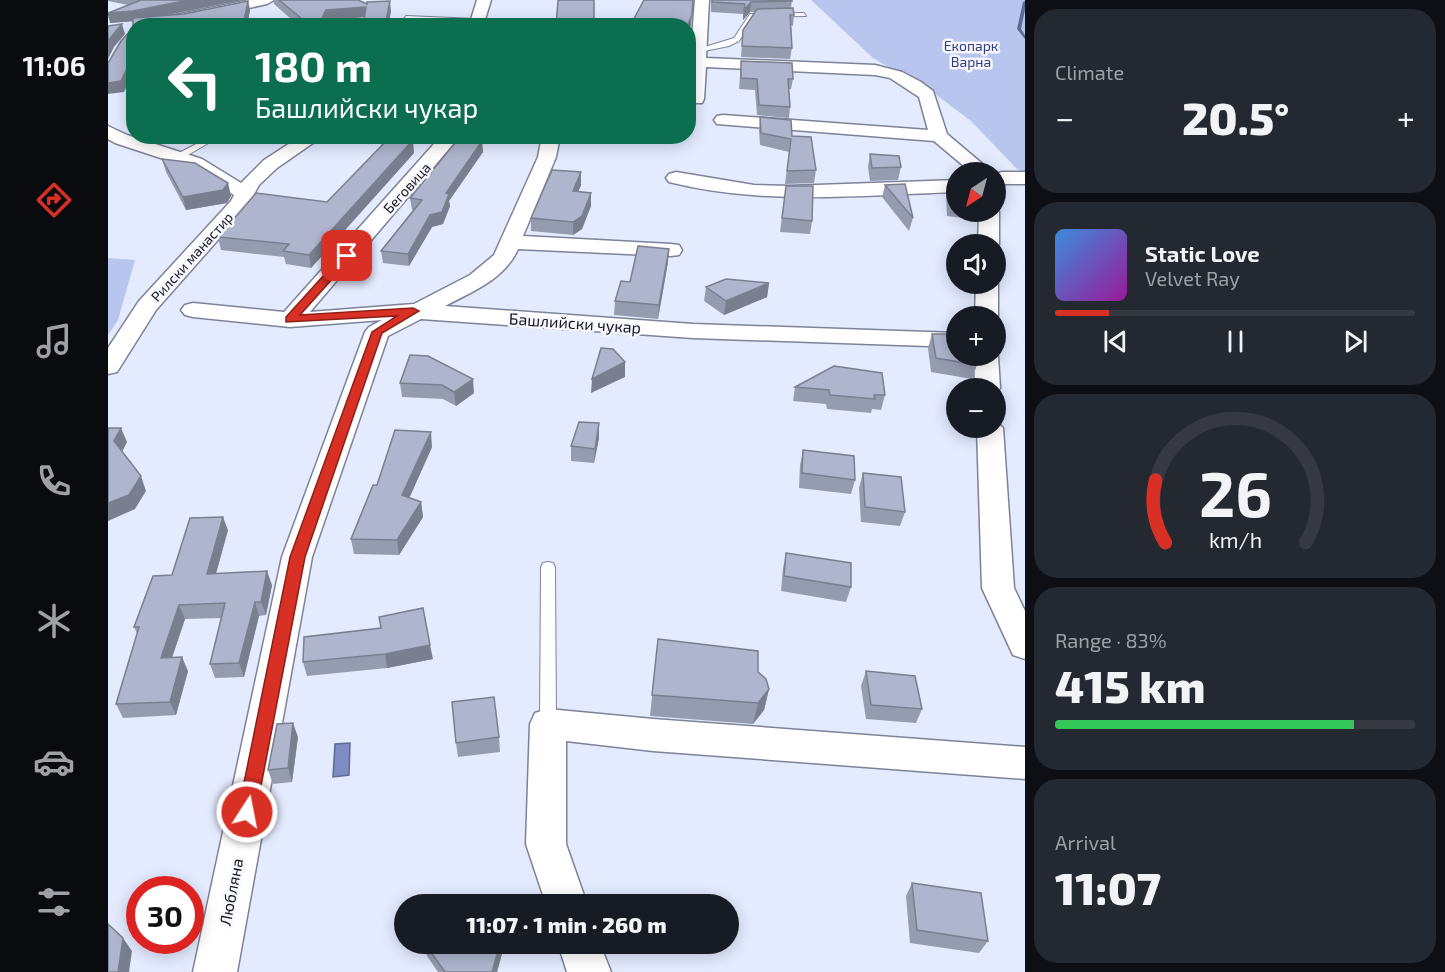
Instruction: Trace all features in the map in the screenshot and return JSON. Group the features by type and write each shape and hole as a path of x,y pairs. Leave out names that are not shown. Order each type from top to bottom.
{"street":[{"path":"179,18 267,0"},
{"path":"478,18 484,0"},
{"path":"696,99 696,56 702,0"},
{"path":"696,56 875,70 896,75 915,85 927,95 939,136 970,162"},
{"path":"723,120 939,136"},
{"path":"108,131 126,141"},
{"path":"137,144 195,163 244,193"},
{"name":"Рилски манастир","path":"108,366 147,306 240,203 255,176 302,144"},
{"name":"Беговица","path":"290,320 444,144"},
{"name":"Любляна","path":"215,972 297,557 377,332 413,311 478,280 503,258 547,157 549,144"},
{"path":"676,178 754,191 789,192 946,186"},
{"path":"1006,178 1025,178"},
{"path":"509,242 671,250"},
{"name":"Башлийски чукар","path":"193,310 290,320 413,311 693,331 946,340"},
{"path":"990,438 998,588 1025,646"},
{"path":"563,894 546,844 548,724 653,735 1025,763"},
{"path":"583,954 589,972"}],"lane":[{"path":"696,56 733,42 740,35 746,20 752,15 804,15"},
{"path":"178,157 202,144"},
{"path":"548,567 548,724"}],"green space":[{"name":"Екопарк Варна","path":"811,0 1025,0 1025,173 1017,169 971,121 935,94 873,58"},
{"path":"108,258 135,260 118,320 108,335"}],"shaded area":[{"path":"350,743 349,775 333,777 335,744"}],"building":[{"path":"141,0 189,0 133,11 108,13"},
{"path":"279,0 358,0 367,4 367,2 390,1 387,18 364,18 366,7 326,10 322,18 301,18"},
{"path":"558,0 594,0 594,18 557,18"},
{"path":"644,0 693,0 691,18 634,18"},
{"path":"712,0 792,1 751,2 744,10 745,4 712,2"},
{"path":"248,1 245,18 133,18 184,14"},
{"path":"793,8 794,15 790,15 792,48 742,46 743,30 757,9"},
{"path":"122,24 111,37 108,42 108,26"},
{"path":"126,36 126,71 121,81 108,83 108,63"},
{"path":"741,61 792,63 793,79 788,79 790,107 759,105 757,79 741,78"},
{"path":"760,117 791,120 792,136 811,137 816,170 787,171 791,139 761,133"},
{"path":"383,144 409,144 309,255 283,251 289,244 218,237 256,193 327,202"},
{"path":"454,144 480,144 446,193 449,194 442,212 430,215 408,254 381,251 422,200 410,198"},
{"path":"870,154 899,156 901,167 872,168"},
{"path":"162,159 195,163 228,183 223,190 183,197"},
{"path":"552,170 581,172 573,191 591,193 582,216 573,222 531,218"},
{"path":"905,184 913,218 885,185"},
{"path":"786,186 813,186 812,221 782,218"},
{"path":"638,246 669,249 659,305 615,301 621,281 630,282"},
{"path":"726,279 769,283 726,301 706,287"},
{"path":"932,334 946,334 946,360 936,358"},
{"path":"601,348 613,349 625,362 592,379"},
{"path":"410,355 428,356 473,379 454,392 442,385 400,383"},
{"path":"834,366 882,373 885,395 874,395 875,399 830,395 829,390 795,387"},
{"path":"579,422 599,423 595,449 571,446"},
{"path":"108,428 121,428 114,441 141,476 129,495 108,503"},
{"path":"395,430 431,432 402,495 421,502 397,540 351,539 373,485 377,485"},
{"path":"803,450 854,456 855,480 802,473"},
{"path":"863,473 901,477 905,512 865,507"},
{"path":"223,517 207,574 267,571 261,602 255,602 239,663 210,664 225,603 179,605 161,658 182,657 170,702 116,704 139,627 134,627 153,576 172,575 190,518"},
{"path":"786,553 851,563 851,587 784,576"},
{"path":"423,608 430,645 385,654 303,662 304,637 381,628 379,617"},
{"path":"658,639 758,651 758,672 766,679 769,689 758,703 652,695"},
{"path":"866,671 915,676 922,709 871,705"},
{"path":"494,697 499,737 456,743 452,702"},
{"path":"293,723 288,768 268,770 277,724"},
{"path":"912,883 981,893 988,941 917,930"},
{"path":"108,924 123,938 118,972 108,972"},
{"path":"432,954 497,954 492,972 445,972"}],"waterway":[{"path":"1025,2 1019,29 1025,38"}],"route":[{"path":"247,812 297,557 377,332 413,311 290,320 347,256"}]}
